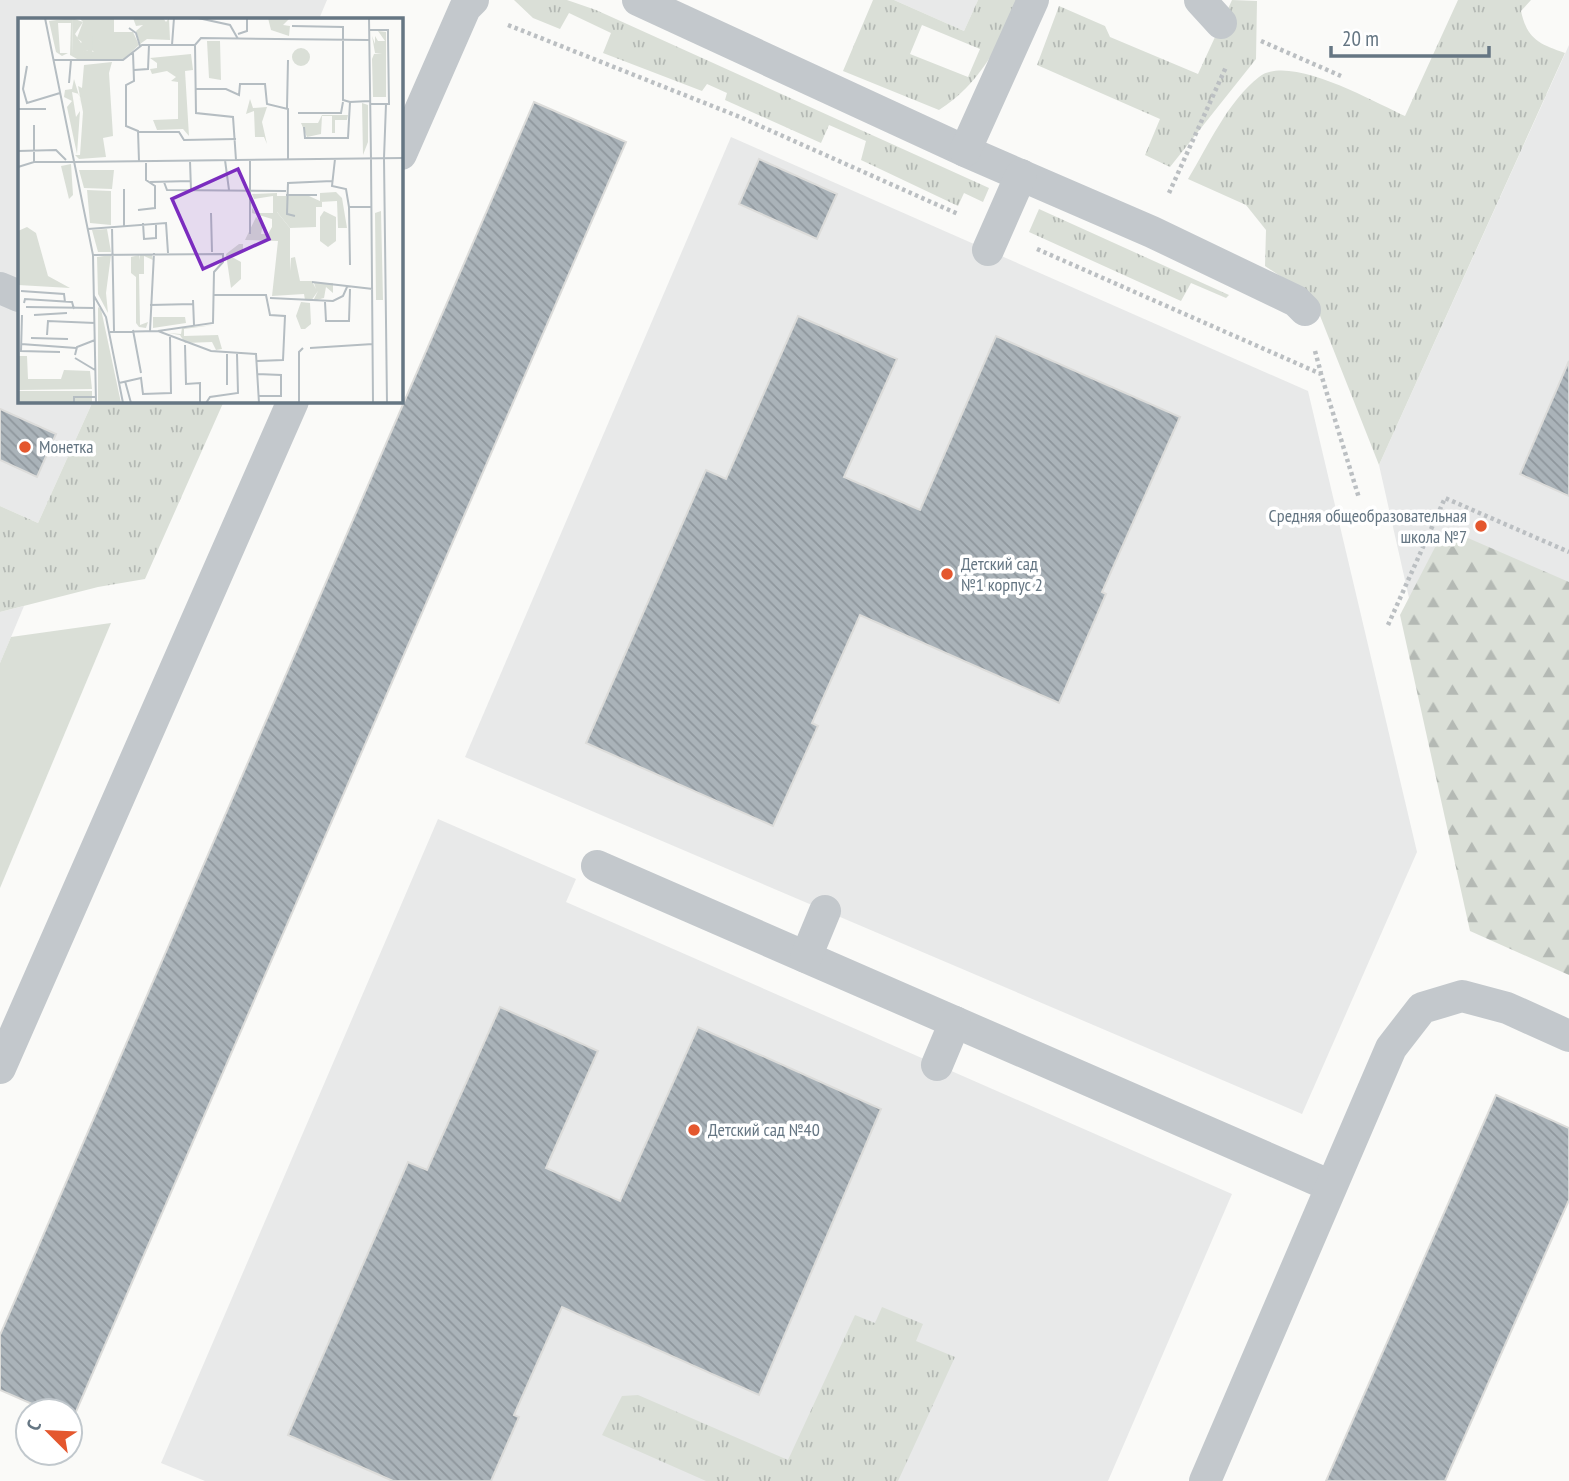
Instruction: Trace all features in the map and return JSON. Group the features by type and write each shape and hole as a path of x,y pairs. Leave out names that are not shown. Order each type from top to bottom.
{"lane":[{"path":"638,0 965,151 1152,232 1296,301 1305,310"},
{"path":"965,151 1033,0"},
{"path":"1200,0 1231,28"},
{"path":"402,152 469,4"},
{"path":"992,241 1021,175"},
{"path":"0,288 18,296"},
{"path":"1,1061 293,402"},
{"path":"597,866 1331,1186"},
{"path":"806,957 825,911"},
{"path":"1205,1481 1391,1048 1422,1009 1462,996 1507,1008 1569,1036"},
{"path":"937,1065 955,1022"}],"path":[{"path":"469,4 740,117 992,241 1321,374 1359,498"},
{"path":"1152,232 1231,28 1341,76"},
{"path":"1388,625 1445,498 1569,552"}],"shaded area":[{"path":"0,0 327,0 319,18 18,18 18,402 93,402 38,523 0,506"},
{"path":"894,0 978,0 964,31"},
{"name":"Средняя общеобразовательная школа №7","path":"1569,45 1569,954 1481,917 1379,465"},
{"name":"Детский сад №1 корпус 2","path":"731,137 1308,391 1417,852 1302,1114 465,757"},
{"path":"24,606 11,637 0,663 0,612"},
{"name":"Детский сад №40","path":"438,819 576,879 566,902 1232,1194 1108,1481 205,1481 161,1463"}],"green space":[{"path":"514,0 567,0 596,10 989,188 983,202 964,193 958,206 861,160 866,141 829,125 821,143 725,100 727,93 707,84 702,91 603,53 611,33 569,13 560,29 533,18"},
{"path":"873,0 894,0 964,31 978,0 1020,0 978,75 939,110 843,71","holes":["922,25 980,49 968,77 910,54"]},
{"path":"1232,0 1257,1 1256,59 1170,167 1145,155 1160,119 1037,65 1059,6 1105,26 1110,37 1198,74"},
{"path":"1458,0 1531,0 1521,11 1527,28 1541,43 1565,53 1379,465 1313,298 1265,266 1266,230 1246,205 1188,179 1238,98 1259,77 1273,71 1290,71 1332,82 1405,116"},
{"path":"1039,209 1229,295 1226,298 1191,283 1181,301 1029,232"},
{"path":"93,402 224,402 145,579 98,587 0,612 0,506 38,523"},
{"path":"1445,528 1569,582 1569,975 1470,931 1400,615"},
{"path":"111,623 0,888 0,663 11,637"},
{"path":"882,1307 923,1324 916,1341 955,1357 898,1481 706,1481 602,1435 622,1396 638,1395 788,1460 855,1315 875,1323"}],"building":[{"path":"534,102 626,142 82,1397 16,1397 0,1390 0,1335"},
{"path":"759,159 837,194 817,239 739,204"},
{"path":"798,316 897,359 844,477 920,510 996,336 1180,417 1102,592 1106,594 1059,703 860,615 812,723 818,726 773,826 586,743 706,470 726,479"},
{"path":"1569,361 1569,496 1520,474"},
{"name":"Монетка","path":"0,409 56,434 37,477 0,460"},
{"path":"500,1007 598,1051 546,1168 620,1201 698,1027 881,1109 759,1395 562,1307 514,1415 519,1417 491,1481 393,1481 288,1435 408,1162 427,1170"},
{"path":"1496,1095 1569,1128 1569,1200 1445,1481 1326,1481"}],"place":[{"name":"Монетка","path":"25,447"},
{"name":"Средняя общеобразовательная школа №7","path":"1481,526"},
{"name":"Детский сад №1 корпус 2","path":"947,574"},
{"name":"Детский сад №40","path":"694,1130"}]}
